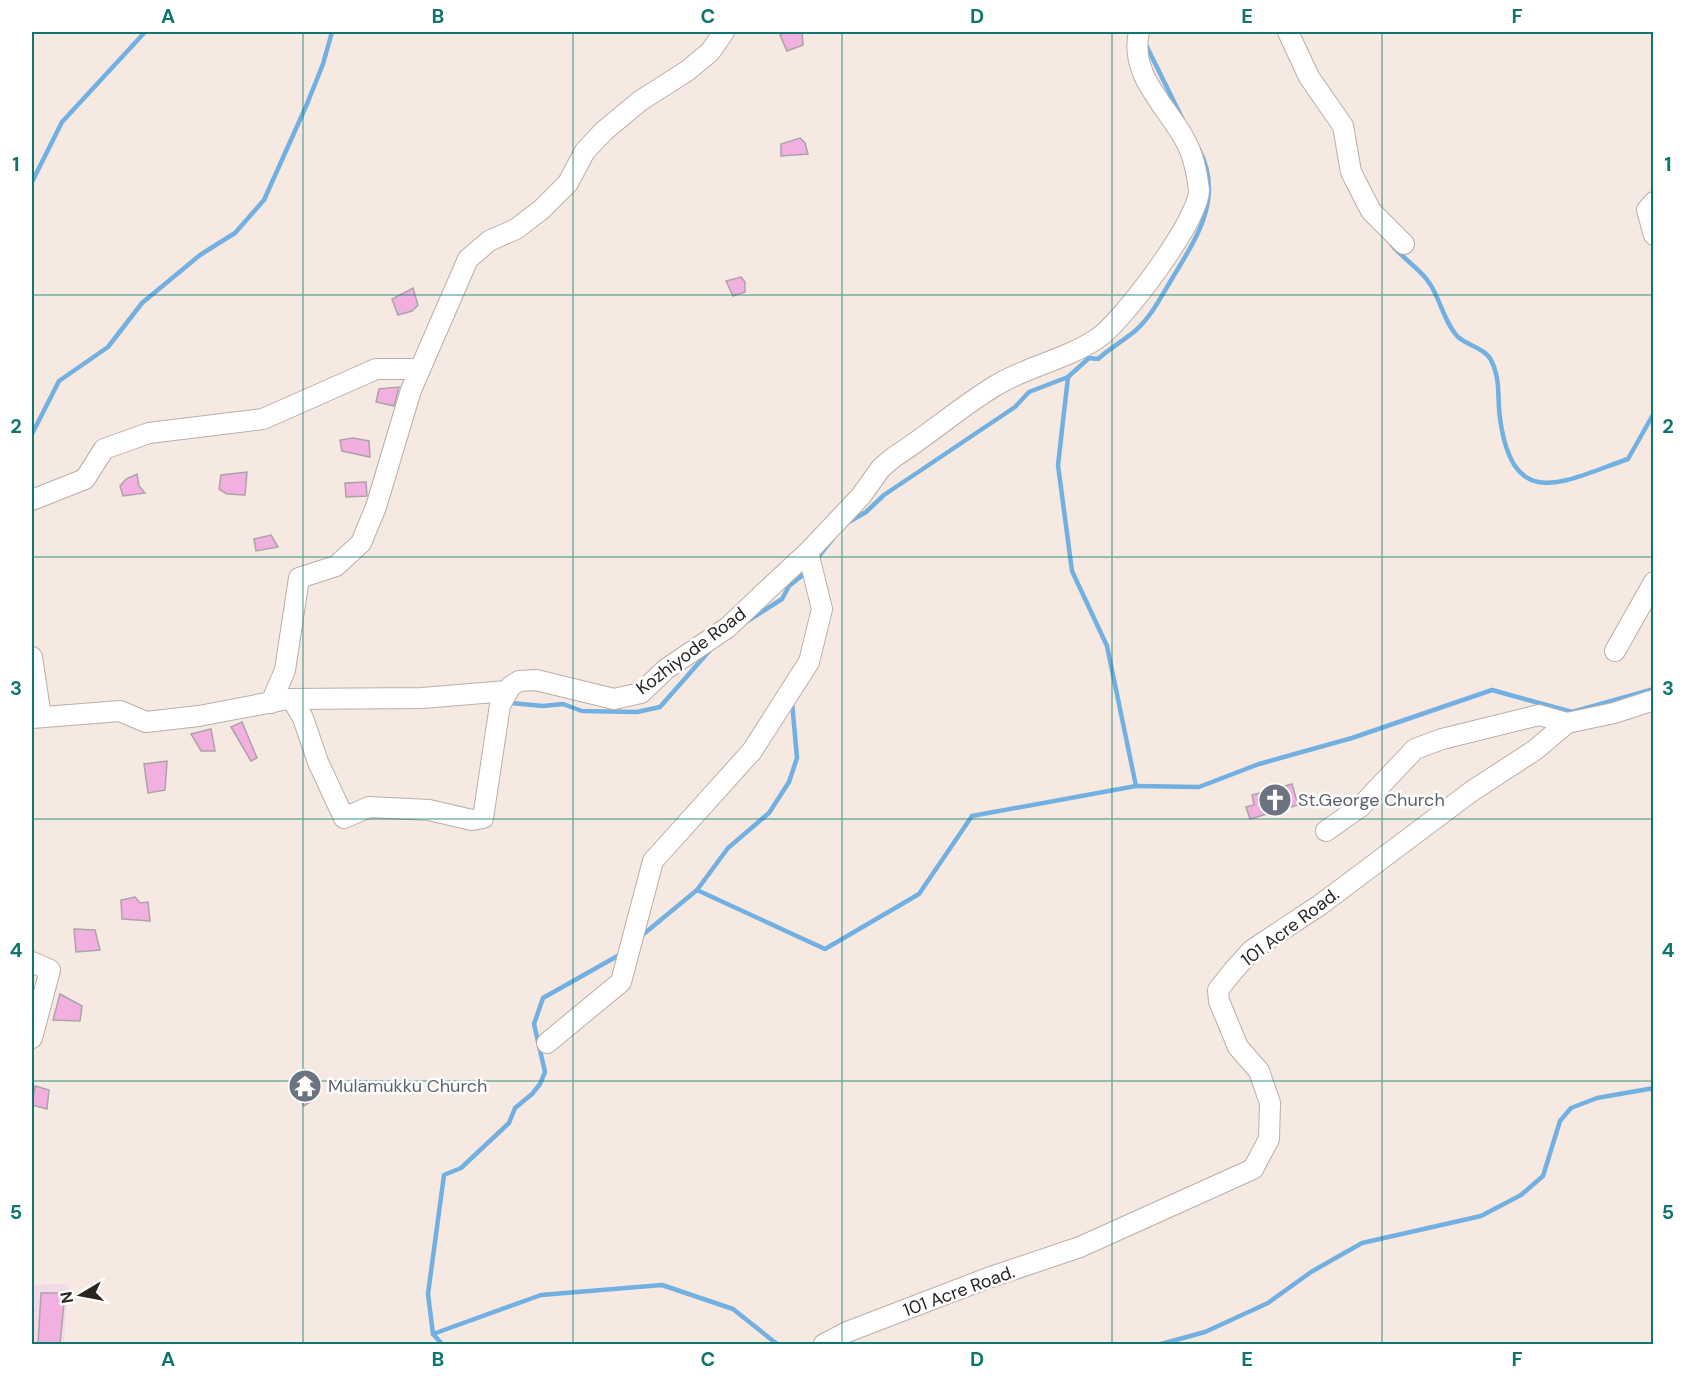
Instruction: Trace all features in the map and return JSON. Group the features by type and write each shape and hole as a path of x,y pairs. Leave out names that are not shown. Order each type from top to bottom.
{"street":[{"path":"279,701 299,578 336,566 360,543 376,507 407,403 468,258 489,241 516,229 542,209 568,183 585,151 604,131 640,101 710,52 724,32"},
{"name":"Kozhiyode Road","path":"279,701 422,698 507,691 519,681 536,680 614,699 640,693 666,669 727,628 808,552 861,496 881,468 894,457 1012,375 1082,346 1106,331 1142,291 1182,233 1199,190 1194,163 1143,73 1137,50 1139,32"},
{"path":"1288,32 1309,77 1343,126 1352,172 1371,211 1404,244"},
{"path":"1653,202 1647,210 1653,235"},
{"path":"32,500 85,479 104,449 149,433 263,419 376,369 420,369"},
{"path":"548,1043 621,982 653,861 752,751 809,662 822,609 808,552"},
{"path":"1615,651 1653,582"},
{"path":"32,657 36,717 120,711 146,722 279,701 293,701 303,718 318,762 344,818 369,807 429,810 478,820 483,818 495,729 500,705 507,691"},
{"name":"101 Acre Road.","path":"826,1343 988,1278 1080,1247 1253,1169 1269,1139 1270,1103 1259,1071 1238,1047 1219,1002 1218,990 1252,950 1320,905 1472,791 1535,750 1563,722 1614,714 1653,700"},
{"path":"1326,831 1360,807 1415,749 1442,739 1539,715 1563,722"},
{"path":"32,962 50,970 32,1038"}],"shaded area":[{"path":"68,1284 64,1344 32,1344 32,1285"}],"building":[{"path":"786,32 802,32 803,45 787,51 780,35"},
{"path":"800,138 805,143 808,154 781,156 781,144"},
{"path":"741,277 745,282 745,292 733,296 726,281"},
{"path":"413,288 418,305 412,311 398,315 392,299"},
{"path":"399,387 394,406 376,402 379,389"},
{"path":"353,438 369,441 370,457 342,451 340,440"},
{"path":"247,472 245,495 227,494 219,489 221,475"},
{"path":"137,474 139,486 145,493 123,496 120,486 126,479"},
{"path":"366,482 367,496 346,497 345,483"},
{"path":"271,535 278,547 256,551 254,539"},
{"path":"242,722 257,758 251,761 231,727"},
{"path":"211,729 215,751 201,751 191,734"},
{"path":"167,761 165,790 148,793 144,764"},
{"name":"St.George Church","path":"1292,784 1298,805 1250,819 1246,807 1254,805 1252,795"},
{"path":"135,897 140,903 148,902 150,921 122,919 121,900"},
{"path":"74,929 95,930 100,950 76,952"},
{"path":"60,994 82,1006 80,1021 53,1020"},
{"name":"Mulamukku Church","path":"305,1069 317,1094 315,1099 304,1106 293,1079"},
{"path":"35,1086 49,1090 47,1109 32,1105"},
{"path":"41,1293 65,1293 60,1344 38,1344"}],"waterway":[{"path":"32,182 62,122 145,32"},
{"path":"32,434 59,381 108,347 142,303 200,255 235,233 264,200 307,104 323,64 332,32"},
{"path":"1146,45 1183,120"},
{"path":"847,523 866,512 884,495 1015,407 1029,392 1068,377 1089,358 1098,359 1140,326 1154,308 1189,251 1204,218 1209,185 1206,167 1199,149"},
{"path":"1392,245 1417,269 1434,290 1453,332 1489,356 1496,374 1500,418 1507,448 1516,468 1529,479 1545,483 1563,481 1628,459 1654,413"},
{"path":"697,890 825,949 919,894 972,816 1136,786 1107,646 1072,571 1058,465 1068,377"},
{"path":"815,561 834,537"},
{"path":"746,622 782,599 789,586 804,574"},
{"path":"511,703 543,706 563,704 582,711 637,712 660,707 711,649"},
{"path":"1136,786 1199,787 1259,764 1352,738 1492,690 1572,712 1654,689"},
{"path":"640,937 697,890 728,848 769,813 789,782 797,758 792,702"},
{"path":"442,1344 433,1334 428,1294 444,1175 461,1168 509,1123 515,1108 540,1084 545,1072 534,1024 543,998 621,954"},
{"path":"1161,1344 1205,1332 1268,1303 1311,1272 1362,1243 1481,1216 1521,1195 1543,1176 1560,1121 1571,1108 1597,1098 1654,1088"},
{"path":"433,1334 541,1295 662,1285 733,1309 777,1344"}],"place":[{"name":"St.George Church","path":"1275,800"},
{"name":"Mulamukku Church","path":"305,1086"}]}
